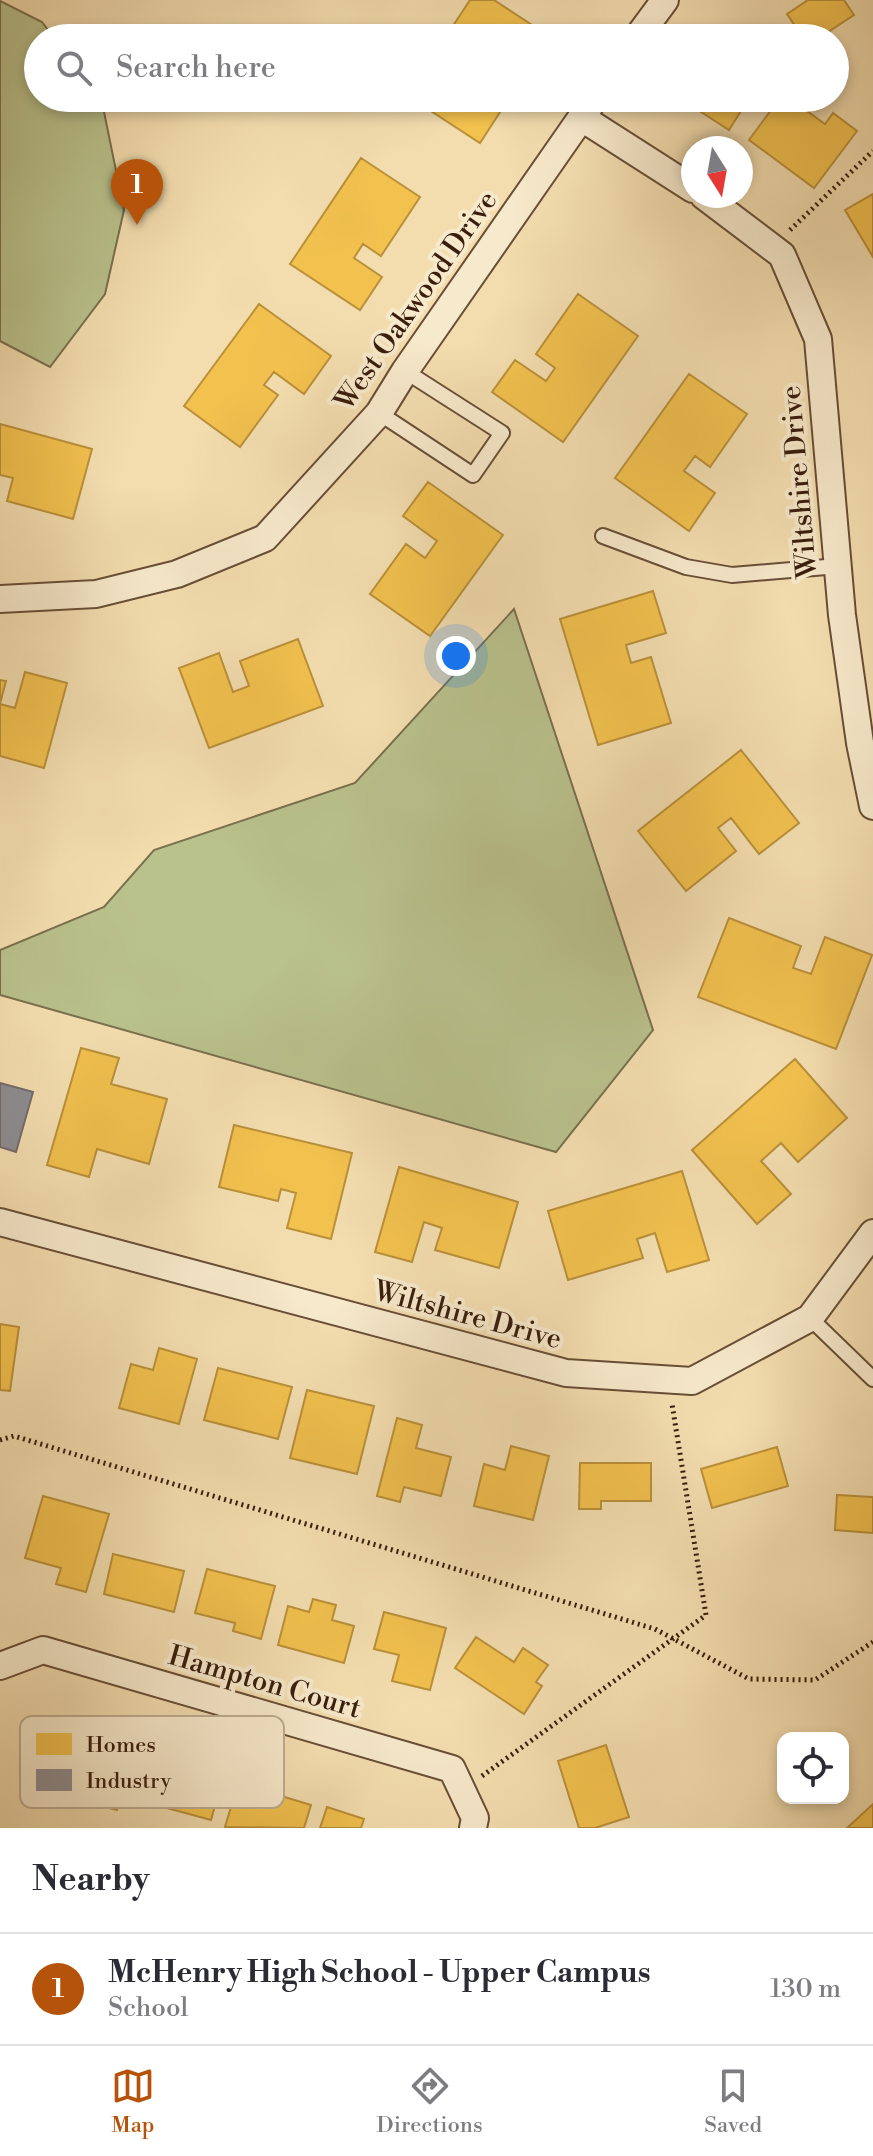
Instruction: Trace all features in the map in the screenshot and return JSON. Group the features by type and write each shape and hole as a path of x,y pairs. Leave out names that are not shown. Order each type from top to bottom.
{"street":[{"path":"647,24 665,0"},
{"name":"West Oakwood Drive","path":"0,599 96,594 177,574 265,538 379,413 586,112"},
{"path":"594,112 681,180"},
{"name":"Wiltshire Drive","path":"720,208 782,255 818,339 838,566 860,743 873,806"},
{"name":"Wiltshire Drive","path":"0,1222 566,1373 692,1381 810,1318 873,1233"},
{"name":"Hampton Court","path":"0,1666 43,1650 270,1716"},
{"name":"Hampton Court","path":"284,1720 452,1769 475,1818 473,1828"}],"lane":[{"path":"379,413 473,475 502,433 405,371"},
{"path":"603,536 686,567 732,575 838,566"},
{"path":"810,1318 873,1379"}],"path":[{"path":"772,247 873,151"},
{"path":"462,1791 706,1615 668,1380"},
{"path":"0,1440 14,1436 655,1629 749,1679 815,1680 873,1642"}],"green space":[{"path":"0,1 44,24 24,24 24,112 104,112 124,210 105,294 50,367 0,341"},
{"path":"514,609 653,1030 556,1152 0,995 0,950 104,907 154,850 355,783"}],"building: Homes":[{"path":"470,0 494,0 530,24 454,24"},
{"path":"808,0 844,0 854,15 840,24 794,24 787,14"},
{"path":"432,112 500,112 480,143"},
{"path":"701,112 740,112 729,130"},
{"path":"770,112 808,112 825,124 833,113 857,131 814,188 753,143 752,136"},
{"path":"361,158 420,197 381,256 363,244 354,258 382,277 360,310 290,264"},
{"path":"873,194 873,257 845,210"},
{"path":"578,294 638,336 563,442 492,392 515,360 546,381 555,368 536,354"},
{"path":"259,304 331,356 304,394 274,372 264,385 278,395 240,447 184,406"},
{"path":"689,374 747,414 710,467 695,456 684,471 715,493 689,531 615,478"},
{"path":"0,424 92,449 73,519 7,501 13,478 0,475"},
{"path":"428,482 503,535 430,636 370,594 406,544 425,558 437,541 403,516"},
{"path":"653,591 666,633 626,645 631,663 651,657 671,723 598,745 560,619"},
{"path":"298,639 323,706 209,748 179,668 219,653 233,692 249,686 240,661"},
{"path":"25,672 67,683 44,768 0,756 0,704 15,708"},
{"path":"0,680 6,681 0,704"},
{"path":"741,750 799,823 759,854 731,818 718,828 736,851 686,891 638,831"},
{"path":"729,918 801,946 793,968 811,974 825,937 872,955 836,1049 698,997"},
{"path":"81,1048 119,1058 111,1084 167,1099 149,1164 97,1149 89,1177 47,1165"},
{"path":"795,1059 847,1118 798,1162 781,1143 761,1161 791,1194 757,1224 692,1150"},
{"path":"234,1125 352,1153 331,1239 287,1228 296,1193 281,1189 278,1201 219,1187"},
{"path":"399,1167 518,1202 499,1268 435,1250 442,1228 424,1222 412,1262 375,1252"},
{"path":"682,1171 709,1260 667,1272 655,1233 637,1239 643,1258 568,1280 548,1211"},
{"path":"0,1324 19,1327 10,1391 0,1390"},
{"path":"159,1348 197,1359 179,1424 119,1408 131,1364 153,1370"},
{"path":"218,1368 292,1387 278,1439 204,1420"},
{"path":"307,1390 374,1406 357,1474 290,1458"},
{"path":"397,1418 422,1425 416,1448 451,1457 441,1496 404,1487 400,1502 377,1496"},
{"path":"511,1446 549,1456 533,1520 474,1506 484,1464 505,1470"},
{"path":"777,1447 788,1486 712,1508 701,1469"},
{"path":"580,1463 651,1463 651,1501 601,1501 601,1509 579,1509"},
{"path":"837,1495 873,1497 873,1533 835,1530"},
{"path":"43,1496 109,1514 86,1592 56,1584 61,1568 25,1558"},
{"path":"113,1554 184,1571 174,1612 104,1594"},
{"path":"207,1569 275,1586 261,1639 233,1631 235,1623 195,1613"},
{"path":"313,1599 336,1605 332,1620 354,1626 344,1663 278,1645 288,1606 309,1612"},
{"path":"384,1612 446,1628 430,1690 392,1681 399,1655 374,1649"},
{"path":"476,1637 514,1662 523,1648 548,1665 536,1682 542,1686 524,1714 455,1668"},
{"path":"606,1745 629,1817 595,1828 579,1828 558,1761"},
{"path":"284,1797 311,1805 304,1828 225,1827 231,1808 284,1808"},
{"path":"873,1804 873,1828 847,1828"},
{"path":"327,1807 364,1819 361,1828 320,1828"},
{"path":"167,1808 214,1808 211,1820"}],"building: Industry":[{"path":"0,1083 33,1092 16,1152 0,1147"}],"place":[{"name":"McHenry High School - Upper Campus","path":"137,225"}]}
